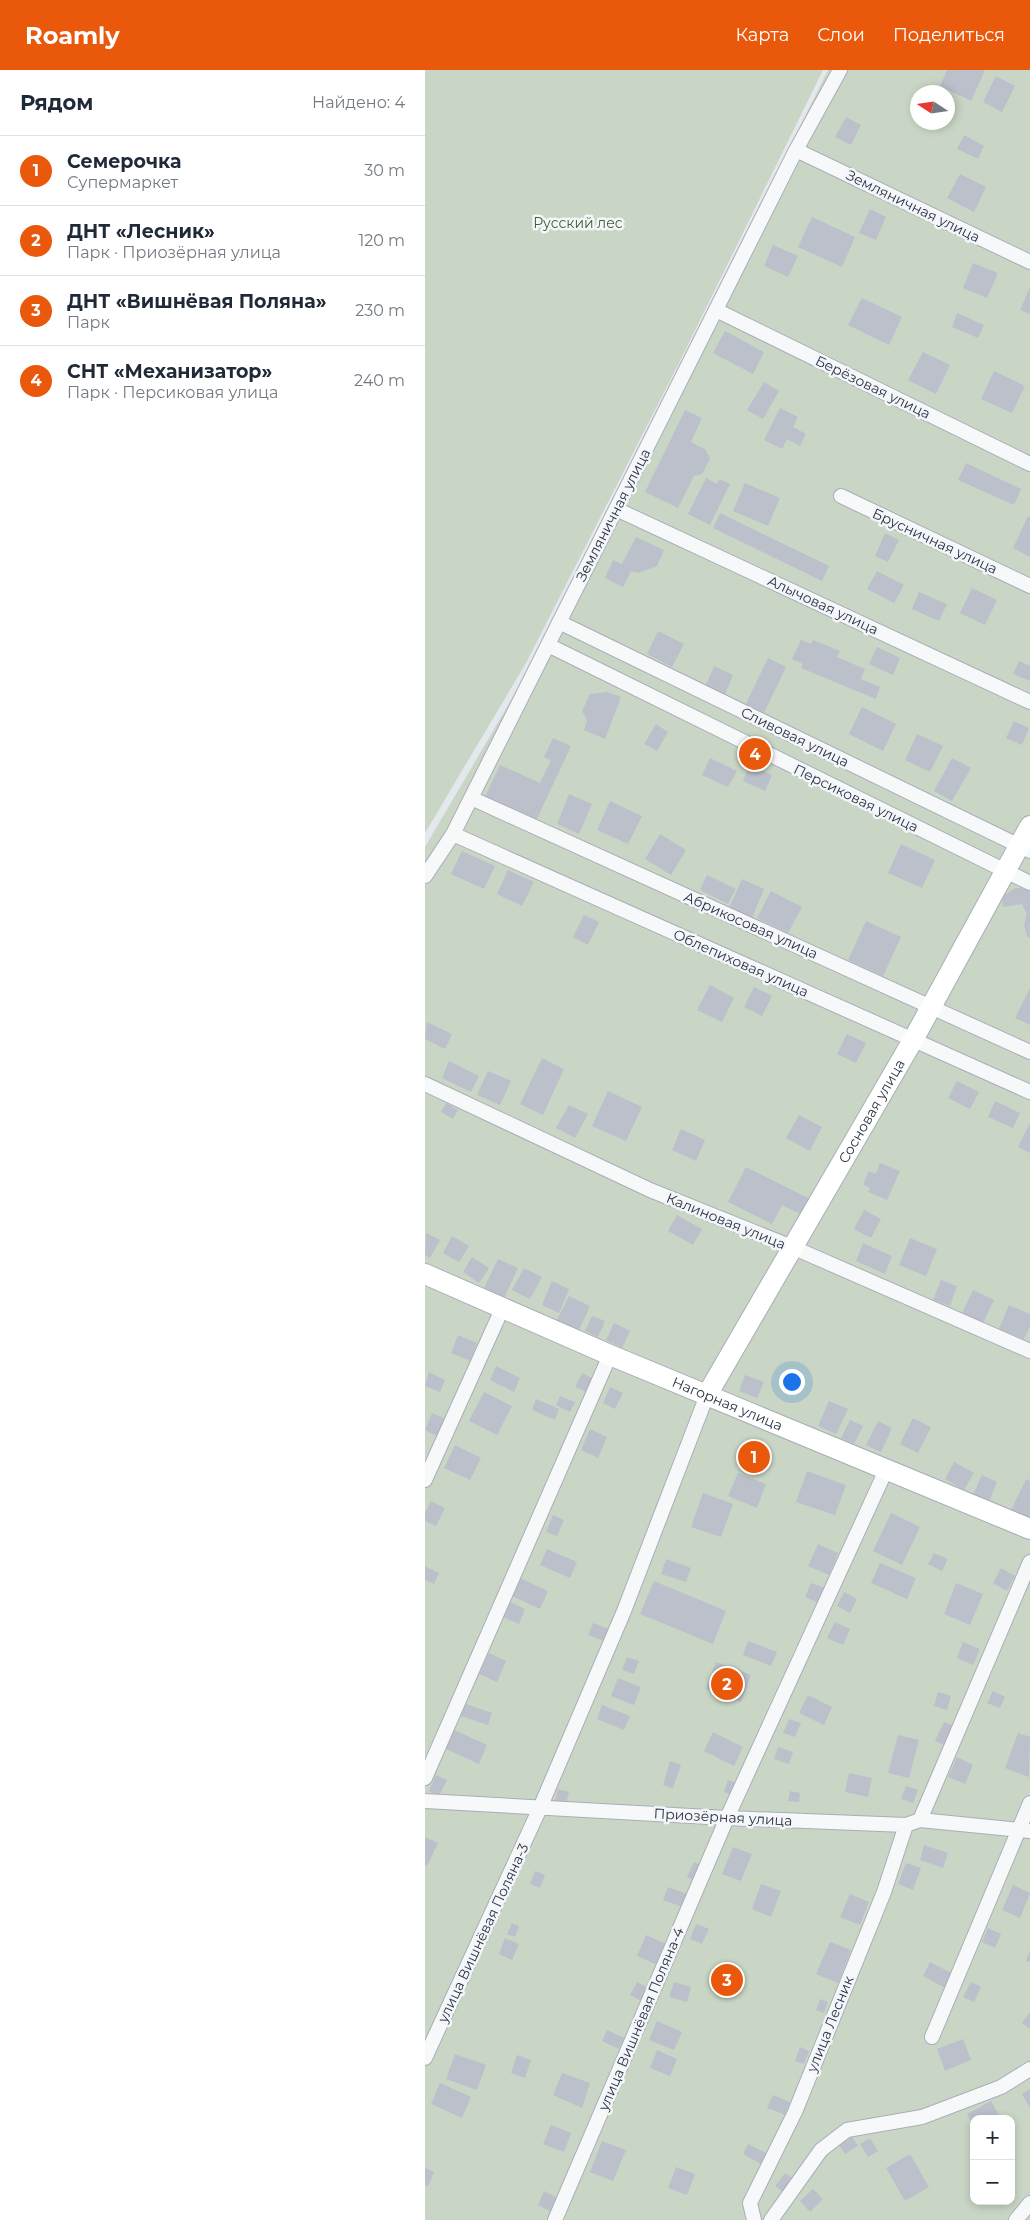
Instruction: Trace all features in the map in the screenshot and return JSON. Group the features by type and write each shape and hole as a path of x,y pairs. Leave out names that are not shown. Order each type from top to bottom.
{"street":[{"name":"Земляничная улица","path":"425,876 453,834 796,150 840,70"},
{"name":"Земляничная улица","path":"796,150 1030,262"},
{"name":"Берёзовая улица","path":"716,310 1030,464"},
{"name":"Брусничная улица","path":"841,496 1030,586"},
{"name":"Алычовая улица","path":"616,509 1030,702"},
{"name":"Сливовая улица","path":"559,622 1025,849"},
{"name":"Персиковая улица","path":"548,645 1030,882"},
{"name":"Абрикосовая улица","path":"471,798 1030,1052"},
{"name":"Сосновая улица","path":"707,1394 913,1040 1005,871 1025,849 1030,826"},
{"name":"Облепиховая улица","path":"453,834 1030,1092"},
{"name":"Калиновая улица","path":"425,1084 650,1190 792,1247 1030,1351"},
{"name":"Нагорная улица","path":"425,1274 610,1355 1030,1529"},
{"path":"425,1480 502,1309"},
{"path":"425,1778 610,1355"},
{"name":"улица Вишнёвая Поляна-3","path":"425,2058 540,1808 624,1611 707,1394"},
{"name":"улица Вишнёвая Поляна-4","path":"555,2220 727,1818 886,1470"},
{"path":"920,1820 1030,1562"},
{"name":"Приозёрная улица","path":"425,1801 727,1818 906,1825 920,1820 1025,1831"},
{"path":"932,2037 1025,1831 1030,1803"},
{"name":"улица Лесник","path":"754,2220 750,2202 795,2112 884,1892 906,1825"},
{"path":"771,2220 821,2150 847,2130 922,2117 1001,2087 1030,2070"},
{"path":"1016,2220 1030,2202"}],"green space":[{"name":"Русский лес","path":"425,70 823,70 678,365 526,663 425,833"},
{"path":"828,70 1030,70 1030,2220 425,2220 425,847 534,661"}],"building":[{"path":"947,70 985,70 971,101 955,93 955,85 940,85"},
{"path":"996,76 1015,86 1002,112 983,102"},
{"path":"846,117 861,125 851,145 835,137"},
{"path":"964,135 984,146 978,159 957,149"},
{"path":"960,174 986,187 974,212 947,198"},
{"path":"870,209 886,217 876,240 859,233"},
{"path":"812,217 855,237 842,267 798,247"},
{"path":"773,245 798,256 788,277 764,266"},
{"path":"973,263 998,273 987,298 963,288"},
{"path":"1030,287 1030,314 1020,310"},
{"path":"862,298 902,317 889,345 848,325"},
{"path":"957,313 984,325 978,338 952,327"},
{"path":"725,331 764,352 753,374 713,353"},
{"path":"923,352 950,365 936,394 908,380"},
{"path":"994,371 1025,386 1012,413 981,399"},
{"path":"764,382 779,391 763,419 747,410"},
{"path":"780,408 798,417 793,427 806,434 800,446 787,439 782,449 764,440"},
{"path":"685,410 702,418 691,442 706,450 710,459 702,474 694,476 678,508 645,492"},
{"path":"966,463 1021,489 1014,505 958,480"},
{"path":"706,478 717,484 719,479 730,484 710,525 688,514"},
{"path":"745,483 780,498 768,526 733,511"},
{"path":"720,513 829,566 822,581 713,528"},
{"path":"1028,516 1030,517 1030,557 1013,548"},
{"path":"885,533 899,540 888,562 875,556"},
{"path":"636,537 664,550 657,566 638,573 631,571 623,587 605,578 613,560 622,564"},
{"path":"877,571 904,585 894,603 867,589"},
{"path":"972,588 997,600 985,625 960,613"},
{"path":"919,592 947,604 939,621 912,609"},
{"path":"658,631 684,644 672,667 647,654"},
{"path":"801,640 811,644 813,640 840,651 837,657 865,669 861,679 880,687 876,699 801,668 803,664 792,659"},
{"path":"877,647 900,658 893,675 869,664"},
{"path":"768,658 786,667 764,713 746,704"},
{"path":"1019,661 1030,666 1030,681 1013,674"},
{"path":"714,666 733,675 725,694 706,685"},
{"path":"607,692 621,697 605,739 584,730 587,720 582,711 590,694"},
{"path":"862,707 896,724 883,751 849,734"},
{"path":"1014,721 1029,728 1022,745 1006,738"},
{"path":"656,724 668,732 657,751 644,744"},
{"path":"917,734 943,746 930,772 905,760"},
{"path":"553,738 571,746 536,821 485,797 500,765 540,783 551,760 544,757"},
{"path":"710,758 737,771 728,787 702,775"},
{"path":"952,758 971,768 952,801 934,791"},
{"path":"750,765 772,775 765,791 743,781"},
{"path":"569,794 592,804 579,834 557,824"},
{"path":"610,801 642,816 628,844 597,830"},
{"path":"660,834 686,850 671,875 645,859"},
{"path":"901,844 935,860 922,888 888,873"},
{"path":"462,851 495,866 484,889 451,874"},
{"path":"508,870 534,882 522,906 497,894"},
{"path":"707,875 736,889 728,904 700,890"},
{"path":"742,879 764,889 752,918 729,908"},
{"path":"1015,888 1030,891 1030,938 1027,936 1024,925 1027,914 1022,904 1003,907 1002,897"},
{"path":"771,891 802,907 788,933 757,918"},
{"path":"584,915 599,922 588,945 573,937"},
{"path":"866,921 901,937 883,976 848,960"},
{"path":"710,985 734,998 722,1022 697,1010"},
{"path":"754,987 772,996 762,1016 744,1007"},
{"path":"1030,990 1030,1025 1015,1018"},
{"path":"427,1022 452,1034 445,1049 425,1039"},
{"path":"847,1034 866,1043 856,1063 837,1054"},
{"path":"542,1058 564,1069 543,1115 520,1104"},
{"path":"449,1061 479,1076 471,1092 442,1078"},
{"path":"488,1071 511,1081 500,1105 477,1095"},
{"path":"957,1081 979,1092 970,1109 948,1098"},
{"path":"608,1091 642,1107 626,1141 592,1126"},
{"path":"995,1101 1020,1113 1013,1128 988,1117"},
{"path":"446,1103 458,1110 453,1119 441,1112"},
{"path":"569,1105 588,1114 575,1138 556,1128"},
{"path":"799,1115 822,1127 810,1151 786,1138"},
{"path":"1030,1123 1030,1153 1018,1147"},
{"path":"681,1129 705,1140 696,1161 672,1150"},
{"path":"880,1163 900,1171 887,1200 868,1192 870,1188 863,1185 869,1171 876,1174"},
{"path":"746,1167 810,1199 802,1215 782,1205 772,1224 728,1202"},
{"path":"864,1210 881,1219 871,1238 854,1229"},
{"path":"677,1215 702,1229 693,1245 668,1231"},
{"path":"426,1233 440,1240 430,1258 425,1255"},
{"path":"452,1236 469,1246 459,1262 443,1253"},
{"path":"910,1238 937,1249 926,1276 899,1265"},
{"path":"863,1243 892,1256 885,1274 856,1261"},
{"path":"472,1257 489,1268 479,1283 463,1272"},
{"path":"498,1259 518,1268 503,1300 483,1290"},
{"path":"524,1268 542,1277 530,1299 512,1290"},
{"path":"941,1280 957,1286 950,1306 933,1300"},
{"path":"552,1281 569,1289 559,1313 542,1305"},
{"path":"973,1290 994,1300 983,1323 962,1313"},
{"path":"569,1296 590,1306 578,1332 556,1322"},
{"path":"1009,1305 1030,1314 1030,1326 1024,1339 999,1329"},
{"path":"592,1316 605,1321 598,1337 585,1331"},
{"path":"614,1323 630,1331 622,1348 606,1340"},
{"path":"458,1335 477,1343 470,1361 451,1353"},
{"path":"496,1366 520,1378 514,1392 490,1380"},
{"path":"429,1372 445,1380 440,1392 425,1386"},
{"path":"582,1373 592,1378 586,1392 575,1387"},
{"path":"745,1375 764,1382 757,1398 739,1391"},
{"path":"610,1387 623,1393 615,1409 603,1403"},
{"path":"484,1392 512,1406 497,1435 469,1421"},
{"path":"560,1396 575,1402 570,1412 556,1405"},
{"path":"536,1399 559,1409 555,1420 532,1410"},
{"path":"829,1401 848,1409 836,1434 818,1426"},
{"path":"432,1413 446,1419 437,1436 425,1430"},
{"path":"913,1418 931,1427 918,1453 900,1444"},
{"path":"850,1420 863,1426 854,1444 841,1438"},
{"path":"878,1421 892,1428 881,1452 866,1445"},
{"path":"590,1429 607,1437 598,1458 581,1450"},
{"path":"455,1445 481,1458 470,1480 444,1468"},
{"path":"748,1448 768,1456 764,1468 743,1460"},
{"path":"954,1462 974,1473 964,1490 945,1479"},
{"path":"807,1471 846,1485 835,1515 796,1502"},
{"path":"738,1473 766,1484 757,1508 728,1496"},
{"path":"982,1475 997,1482 989,1502 973,1495"},
{"path":"1026,1479 1030,1481 1030,1522 1010,1512"},
{"path":"703,1493 733,1504 721,1537 691,1527"},
{"path":"431,1501 445,1508 436,1526 425,1521 425,1513"},
{"path":"891,1513 920,1527 902,1565 873,1551"},
{"path":"553,1515 564,1520 557,1536 546,1532"},
{"path":"818,1544 838,1553 829,1575 808,1566"},
{"path":"547,1549 577,1562 570,1578 540,1565"},
{"path":"934,1553 948,1559 942,1571 928,1564"},
{"path":"666,1559 691,1568 686,1582 661,1574"},
{"path":"880,1563 916,1578 907,1599 871,1583"},
{"path":"425,1566 439,1573 434,1584 425,1580"},
{"path":"1001,1568 1015,1576 1007,1591 993,1583"},
{"path":"520,1578 548,1591 540,1609 512,1596"},
{"path":"654,1581 726,1611 713,1644 640,1614"},
{"path":"811,1583 825,1588 818,1603 805,1597"},
{"path":"956,1583 983,1594 970,1625 944,1614"},
{"path":"844,1592 857,1599 850,1613 837,1606"},
{"path":"510,1602 525,1609 519,1624 503,1617"},
{"path":"835,1622 850,1629 843,1645 827,1638"},
{"path":"593,1623 609,1629 604,1641 588,1635"},
{"path":"748,1641 777,1652 771,1666 743,1655"},
{"path":"963,1642 980,1649 973,1665 957,1658"},
{"path":"489,1653 506,1661 497,1682 479,1674"},
{"path":"627,1657 639,1661 634,1674 622,1670"},
{"path":"716,1662 751,1675 741,1702 706,1689"},
{"path":"618,1678 641,1687 634,1705 611,1696"},
{"path":"993,1691 1005,1697 1000,1708 987,1703"},
{"path":"938,1692 951,1696 947,1710 934,1706"},
{"path":"808,1695 832,1707 824,1725 799,1713"},
{"path":"466,1704 492,1713 488,1725 461,1716"},
{"path":"602,1705 630,1716 624,1730 597,1719"},
{"path":"789,1719 801,1723 795,1737 783,1733"},
{"path":"944,1722 952,1725 944,1745 935,1741"},
{"path":"454,1730 487,1745 479,1764 446,1749"},
{"path":"713,1732 743,1747 734,1766 704,1751"},
{"path":"1018,1733 1030,1737 1029,1777 1005,1768"},
{"path":"898,1735 919,1740 909,1778 888,1773"},
{"path":"778,1747 793,1752 789,1764 774,1759"},
{"path":"957,1757 973,1765 965,1784 948,1777"},
{"path":"670,1761 681,1765 673,1788 663,1785"},
{"path":"849,1773 872,1778 868,1797 845,1792"},
{"path":"436,1775 447,1780 439,1796 429,1791"},
{"path":"728,1780 737,1783 732,1795 724,1792"},
{"path":"906,1786 918,1790 913,1803 901,1799"},
{"path":"558,1789 569,1792 565,1808 554,1805"},
{"path":"790,1791 800,1793 799,1802 788,1801"},
{"path":"425,1837 438,1843 427,1866 425,1865"},
{"path":"924,1845 948,1853 943,1868 920,1860"},
{"path":"733,1847 752,1854 741,1881 722,1874"},
{"path":"694,1862 703,1866 696,1881 687,1877"},
{"path":"906,1863 921,1868 913,1890 898,1884"},
{"path":"535,1871 545,1875 540,1888 530,1884"},
{"path":"761,1884 781,1891 771,1917 752,1909"},
{"path":"1013,1885 1030,1893 1020,1918 1002,1910"},
{"path":"668,1887 687,1894 683,1907 663,1900"},
{"path":"850,1894 869,1902 860,1925 840,1917"},
{"path":"512,1923 519,1926 515,1937 507,1934"},
{"path":"696,1924 709,1929 702,1944 690,1939"},
{"path":"988,1928 1001,1934 995,1948 982,1942"},
{"path":"646,1935 666,1944 657,1965 637,1956"},
{"path":"505,1938 519,1944 512,1960 499,1954"},
{"path":"830,1942 851,1950 838,1983 816,1974"},
{"path":"1030,1950 1030,1962 1026,1961"},
{"path":"930,1962 955,1975 947,1989 923,1976"},
{"path":"637,1982 650,1989 643,2002 630,1995"},
{"path":"674,1982 691,1987 687,2002 669,1997"},
{"path":"971,1982 981,1987 974,2002 963,1997"},
{"path":"820,1999 828,2002 824,2013 816,2010"},
{"path":"1030,2012 1030,2029 1022,2023"},
{"path":"657,2021 682,2032 674,2050 649,2040"},
{"path":"607,2030 624,2038 619,2049 602,2041"},
{"path":"963,2039 971,2060 945,2071 937,2049"},
{"path":"800,2047 809,2051 804,2064 795,2061"},
{"path":"657,2050 677,2059 670,2076 650,2068"},
{"path":"455,2054 486,2065 477,2090 446,2079"},
{"path":"517,2055 531,2060 525,2078 511,2073"},
{"path":"562,2073 590,2083 582,2108 553,2095"},
{"path":"440,2083 471,2097 462,2118 431,2104"},
{"path":"1030,2089 1030,2108 1022,2094"},
{"path":"773,2095 790,2102 785,2115 767,2108"},
{"path":"991,2101 999,2115 970,2115 970,2119 967,2114"},
{"path":"551,2125 571,2133 564,2152 543,2144"},
{"path":"852,2137 858,2146 845,2154 839,2145"},
{"path":"870,2138 878,2151 868,2157 860,2144"},
{"path":"602,2141 626,2150 613,2181 590,2172"},
{"path":"748,2144 766,2153 761,2164 743,2154"},
{"path":"910,2154 929,2187 905,2201 886,2168"},
{"path":"676,2167 695,2174 687,2195 668,2188"},
{"path":"425,2168 434,2172 428,2186 425,2185"},
{"path":"785,2173 793,2179 783,2192 775,2186"},
{"path":"813,2189 823,2199 810,2212 800,2201"},
{"path":"544,2191 558,2198 551,2212 538,2205"}],"place":[{"name":"СНТ «Механизатор»","path":"755,754"},
{"name":"Семерочка","path":"754,1457"},
{"name":"ДНТ «Лесник»","path":"727,1684"},
{"name":"ДНТ «Вишнёвая Поляна»","path":"727,1980"}]}
